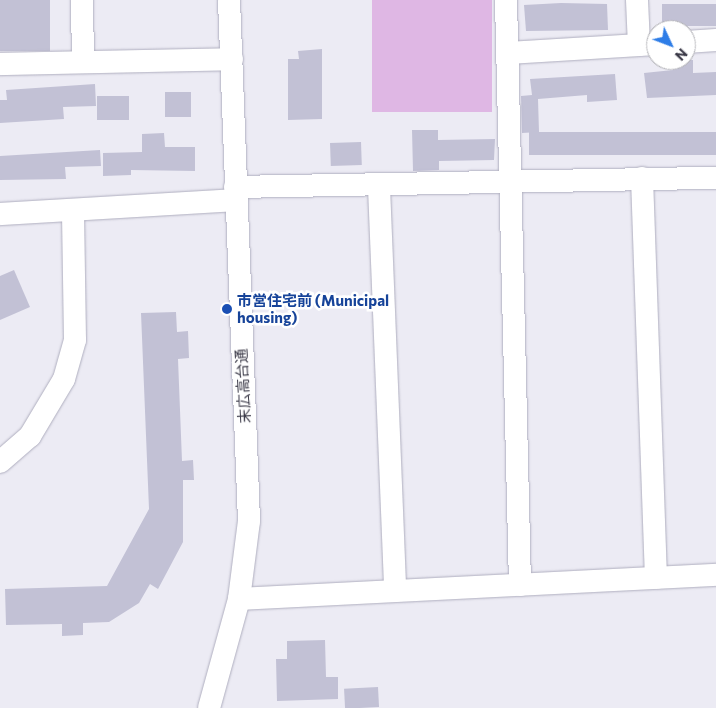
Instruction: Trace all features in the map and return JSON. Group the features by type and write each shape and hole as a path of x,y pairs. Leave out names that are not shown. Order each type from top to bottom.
{"street":[{"path":"82,0 83,62"},
{"name":"末広高台通","path":"209,708 239,599 249,521 229,0"},
{"path":"506,0 520,585"},
{"path":"637,0 646,40"},
{"path":"696,41 716,40"},
{"path":"508,53 646,44"},
{"path":"0,64 232,59"},
{"path":"642,178 656,578"},
{"path":"0,214 74,210 235,193 642,178 716,178"},
{"path":"379,187 395,591"},
{"path":"0,462 30,436 64,379 75,340 74,210"},
{"path":"239,599 716,575"}],"shaded area":[{"path":"372,0 492,0 492,112 372,112"}],"building":[{"path":"0,0 50,0 50,51 0,51"},
{"path":"561,3 607,4 608,30 526,31 524,5"},
{"path":"662,4 716,4 716,26 696,26 696,20 662,20"},
{"path":"322,49 322,119 288,120 288,59 299,59 298,51"},
{"path":"673,70 693,70 693,73 716,72 716,95 647,98 644,73"},
{"path":"615,74 617,100 587,102 587,95 538,99 539,132 522,133 521,96 532,95 530,79"},
{"path":"95,84 96,106 63,107 64,119 0,123 0,100 7,100 6,90"},
{"path":"165,92 191,92 191,117 165,117"},
{"path":"97,96 129,96 129,120 97,120"},
{"path":"412,130 438,130 438,140 495,139 494,160 439,161 439,170 413,171"},
{"path":"529,132 716,132 716,155 529,155"},
{"path":"164,133 165,147 195,147 195,171 131,170 131,175 103,176 103,153 142,152 142,134"},
{"path":"361,142 362,165 331,166 330,143"},
{"path":"100,150 101,166 65,167 66,179 0,180 0,156"},
{"path":"14,270 30,307 0,320 0,276"},
{"path":"176,312 177,332 188,331 189,358 178,359 182,461 193,460 194,480 183,480 183,542 158,589 150,584 139,603 109,622 83,623 83,635 62,636 62,624 6,625 5,589 107,586 149,509 141,313"},
{"path":"325,640 326,677 338,677 338,699 277,701 276,659 287,659 287,641"},
{"path":"378,687 379,707 345,708 344,689"}],"place":[{"name":"市営住宅前 (Municipal housing)","path":"227,309"}]}
